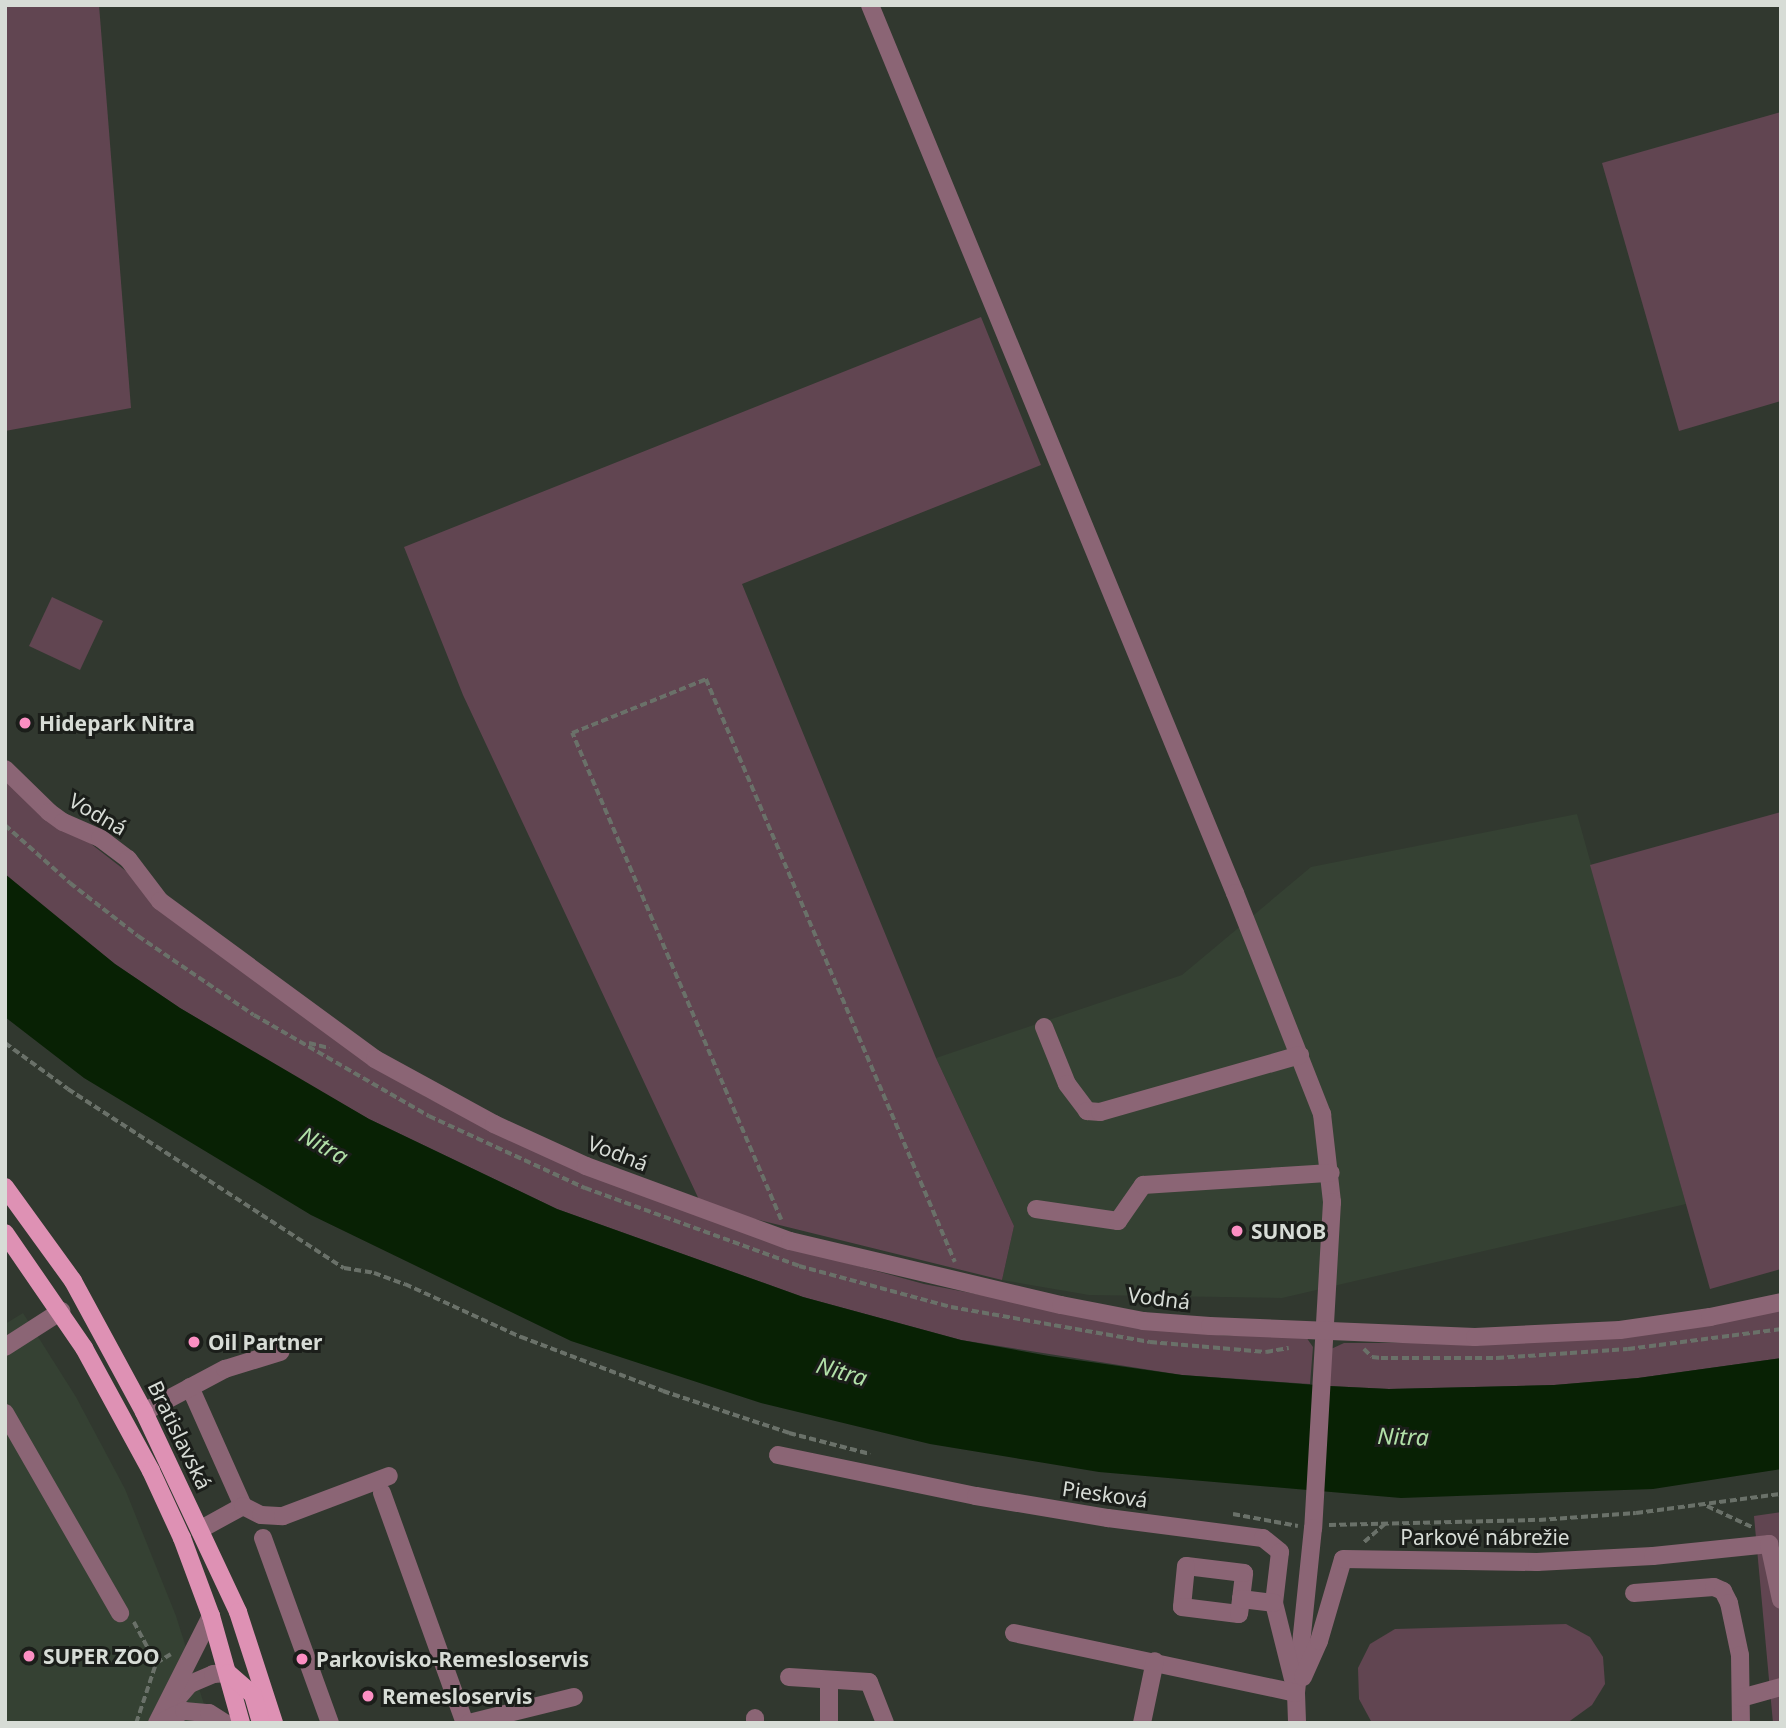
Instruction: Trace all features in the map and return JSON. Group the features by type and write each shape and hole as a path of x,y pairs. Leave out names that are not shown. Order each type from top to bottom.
{"main road":[{"name":"Bratislavská","path":"5,1187 73,1281 144,1412 201,1529 252,1649 274,1723"},
{"name":"Bratislavská","path":"5,1233 61,1311 103,1380 152,1471 182,1538 211,1616 241,1723"},
{"path":"228,1673 253,1695 261,1723"}],"street":[{"path":"870,5 1322,1114 1331,1173 1325,1330 1313,1520 1296,1693 1297,1723"},
{"name":"Vodná","path":"5,769 49,812 100,838 128,859 160,901 375,1059 483,1118 586,1167 790,1241 964,1284 1143,1321 1475,1337 1620,1330 1710,1317 1781,1302"},
{"path":"1044,1027 1067,1084 1087,1111 1100,1112 1300,1055"},
{"path":"1036,1209 1118,1221 1143,1185 1331,1173"},
{"path":"5,1347 61,1311"},
{"path":"144,1412 225,1369 280,1352"},
{"path":"190,1387 243,1506 261,1515 283,1516 389,1476"},
{"path":"5,1413 120,1613"},
{"name":"Piesková","path":"778,1455 989,1499 1263,1538 1280,1552 1274,1603 1296,1693"},
{"path":"382,1493 467,1723 574,1697"},
{"path":"201,1529 243,1506"},
{"path":"263,1538 330,1723"},
{"path":"1769,1544 1781,1601"},
{"name":"Parkové nábrežie","path":"1296,1693 1320,1641 1343,1559 1537,1562 1653,1556 1769,1544"},
{"path":"1634,1593 1714,1587 1723,1591 1729,1604 1740,1655 1741,1723"},
{"path":"1241,1599 1274,1603"},
{"path":"158,1723 211,1616"},
{"path":"1014,1633 1296,1693"},
{"path":"1139,1722 1154,1661"},
{"path":"158,1723 190,1684 213,1674 228,1673"},
{"path":"789,1677 869,1682 885,1723"},
{"path":"829,1680 829,1723"},
{"path":"1741,1698 1781,1687"},
{"path":"158,1723 184,1711 209,1713 225,1723"}],"path":[{"path":"790,1241 572,733 706,679 964,1284"},
{"path":"5,825 70,883 138,936 254,1015 307,1043"},
{"path":"5,1043 68,1089 344,1268 374,1273 405,1284 520,1337 663,1391 789,1433 878,1456"},
{"path":"1227,1513 1313,1520 1539,1520 1706,1505 1781,1494"},
{"path":"1706,1505 1753,1527 1769,1544"},
{"path":"120,1613 130,1615 156,1663"},
{"path":"136,1723 156,1663 178,1649"}],"shaded area":[{"path":"5,5 99,5 131,408 5,431"},
{"path":"1781,112 1781,401 1679,431 1602,163"},
{"path":"981,317 1041,465 742,584 936,1058 1014,1226 1002,1280 702,1206 463,695 404,547"},
{"path":"52,597 103,621 80,670 29,646"},
{"path":"5,777 383,1071 426,1097 521,1144 785,1246 924,1284 1170,1331 1230,1336 1297,1334 1306,1337 1313,1347 1310,1384 1182,1375 961,1340 803,1297 557,1209 369,1119 180,1008 115,964 5,874"},
{"path":"1781,812 1781,1269 1710,1289 1590,865"},
{"path":"1577,814 1686,1204 1282,1298 1089,1295 1002,1280 1014,1226 936,1058 1182,975 1311,867"},
{"path":"1781,1309 1781,1358 1638,1378 1554,1385 1389,1389 1329,1386 1331,1349 1344,1343 1424,1343"},
{"path":"23,1313 76,1397 125,1489 176,1616 210,1723 5,1723 5,1324"},
{"path":"1781,1512 1781,1723 1773,1723 1754,1516"},
{"path":"1566,1624 1590,1637 1603,1657 1605,1684 1592,1705 1567,1723 1372,1723 1359,1699 1358,1668 1370,1644 1395,1629"}],"water":[{"name":"Nitra","path":"5,874 115,964 180,1008 369,1119 557,1209 803,1297 961,1340 1049,1356 1182,1375 1329,1386 1389,1389 1554,1385 1638,1378 1781,1358 1781,1469 1653,1489 1401,1498 1099,1472 930,1444 761,1403 571,1341 311,1215 84,1078 5,1017"}],"place":[{"name":"Hidepark Nitra","path":"25,723"},
{"name":"SUNOB","path":"1237,1231"},
{"name":"Oil Partner","path":"194,1342"},
{"name":"SUPER ZOO","path":"29,1656"},
{"name":"Parkovisko-Remesloservis","path":"302,1659"},
{"name":"Remesloservis","path":"368,1696"}]}
